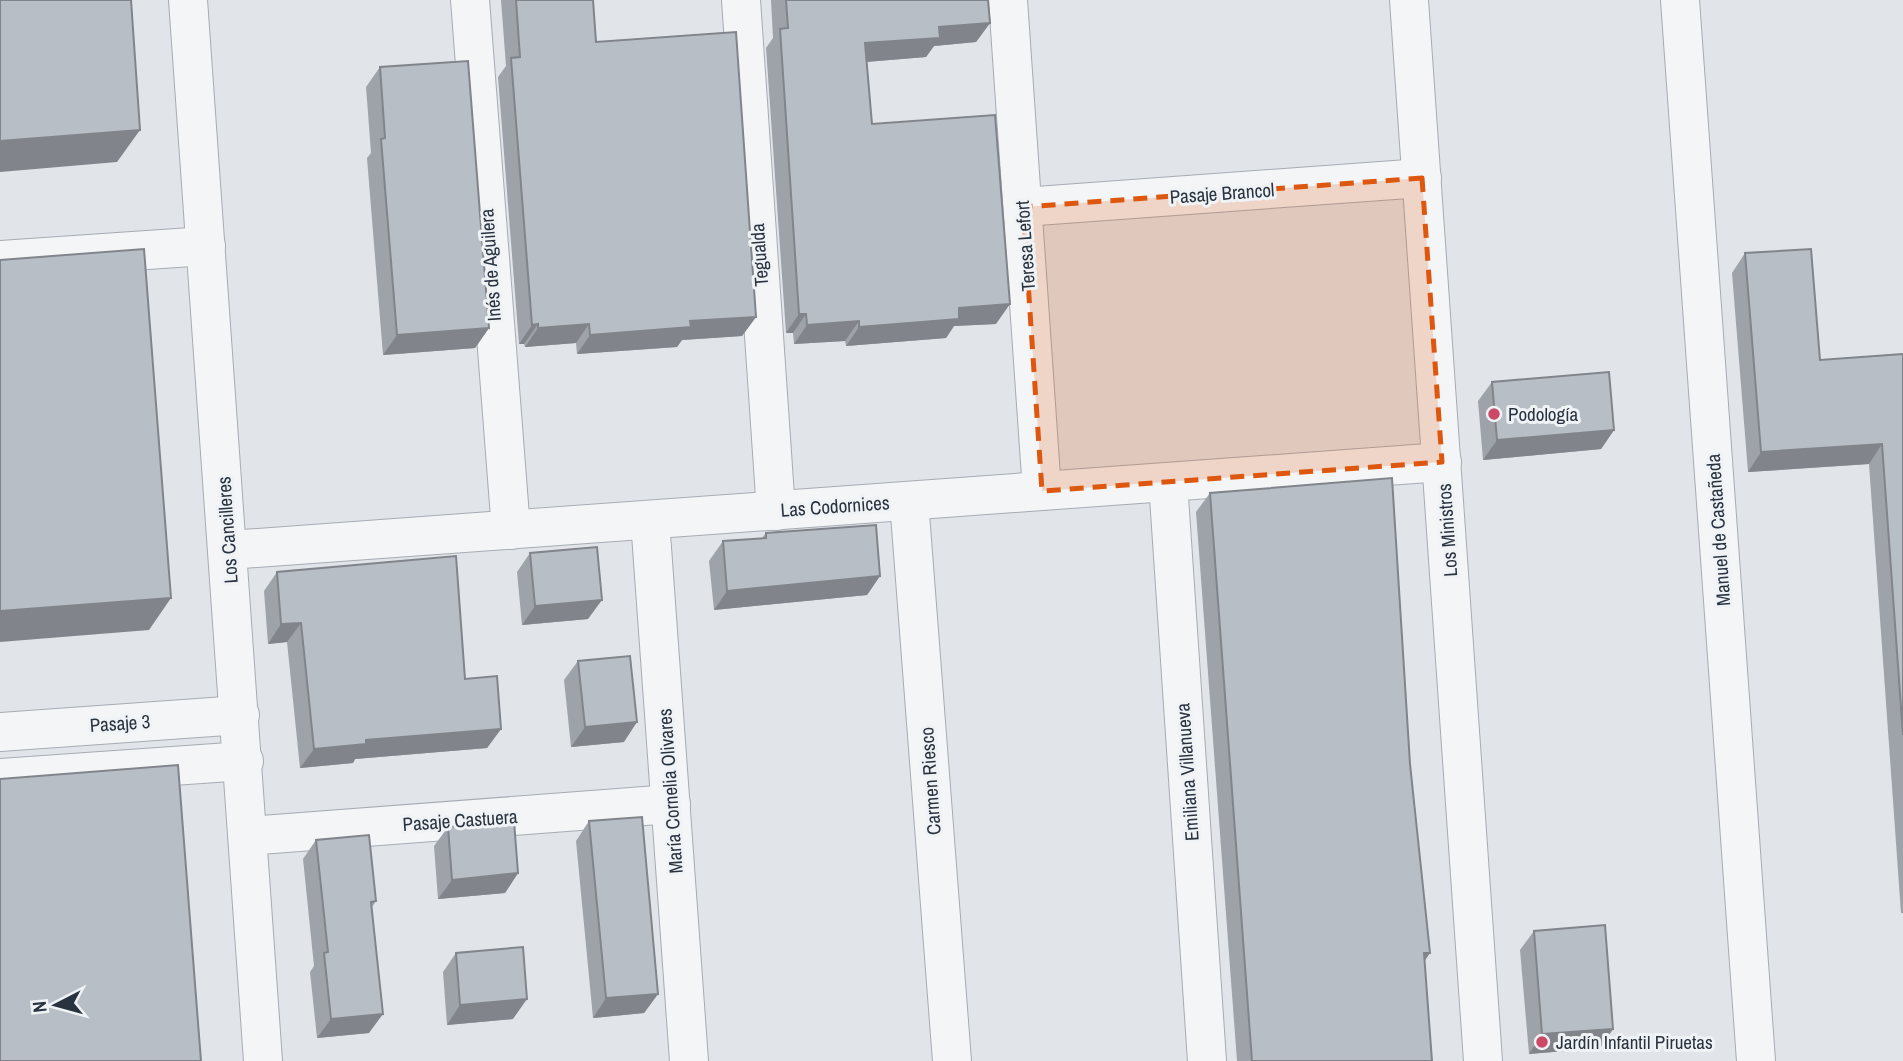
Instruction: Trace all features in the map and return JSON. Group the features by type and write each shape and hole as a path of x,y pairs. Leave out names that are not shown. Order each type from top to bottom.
{"street":[{"name":"Los Cancilleres","path":"188,0 244,761 263,1061"},
{"name":"Inés de Aguilera","path":"470,0 511,530"},
{"name":"Tegualda","path":"741,0 776,511"},
{"name":"Teresa Lefort","path":"1008,0 1042,491"},
{"name":"Los Ministros","path":"1409,0 1483,1061"},
{"name":"Manuel de Castañeda","path":"1680,0 1756,1061"},
{"name":"Pasaje Brancol","path":"1023,207 1422,178"},
{"path":"0,260 206,246"},
{"name":"Las Codornices","path":"229,550 1442,462"},
{"name":"Emiliana Villanueva","path":"1168,482 1207,1061"},
{"name":"Carmen Riesco","path":"909,501 952,1061"},
{"name":"María Cornelia Olivares","path":"650,520 690,1061"},
{"name":"Pasaje 3","path":"0,732 240,715"},
{"path":"0,778 244,761"},
{"name":"Pasaje Castuera","path":"248,836 671,804"}],"highlighted area":[{"path":"1422,178 1442,462 1042,491 1023,207"}],"building":[{"path":"0,0 131,0 140,130 0,141"},
{"path":"516,0 593,0 596,42 736,32 756,317 690,321 691,327 590,335 589,324 538,328 538,324 532,325 511,58 520,57"},
{"path":"786,0 988,0 990,23 939,27 940,38 865,43 872,124 995,115 1010,304 959,308 959,319 859,327 859,321 807,325 806,314 799,314 780,29 788,28"},
{"path":"468,61 489,328 397,335 381,139 385,138 380,67"},
{"path":"144,249 171,598 0,611 0,260"},
{"path":"1811,249 1820,360 1903,354 1903,735 1882,444 1761,452 1745,253"},
{"path":"1609,372 1614,430 1497,440 1492,382"},
{"path":"1392,478 1410,764 1430,953 1424,953 1432,1061 1252,1061 1210,493"},
{"path":"876,525 880,576 727,591 723,541 766,538 766,533"},
{"path":"597,547 602,600 535,606 530,553"},
{"path":"456,556 465,679 497,676 501,729 366,740 366,744 314,749 301,623 281,624 277,572"},
{"path":"630,656 637,722 585,727 578,661"},
{"path":"178,765 201,1061 0,1061 0,779"},
{"path":"642,817 658,994 606,998 589,821"},
{"path":"514,821 518,873 452,880 448,827"},
{"path":"369,835 376,901 371,902 383,1014 331,1019 324,953 328,952 316,840"},
{"path":"1605,925 1613,1029 1542,1034 1534,931"},
{"path":"523,947 527,999 460,1005 456,953"}],"place":[{"name":"Podología","path":"1494,414"},
{"name":"Jardín Infantil Piruetas","path":"1542,1042"}]}
